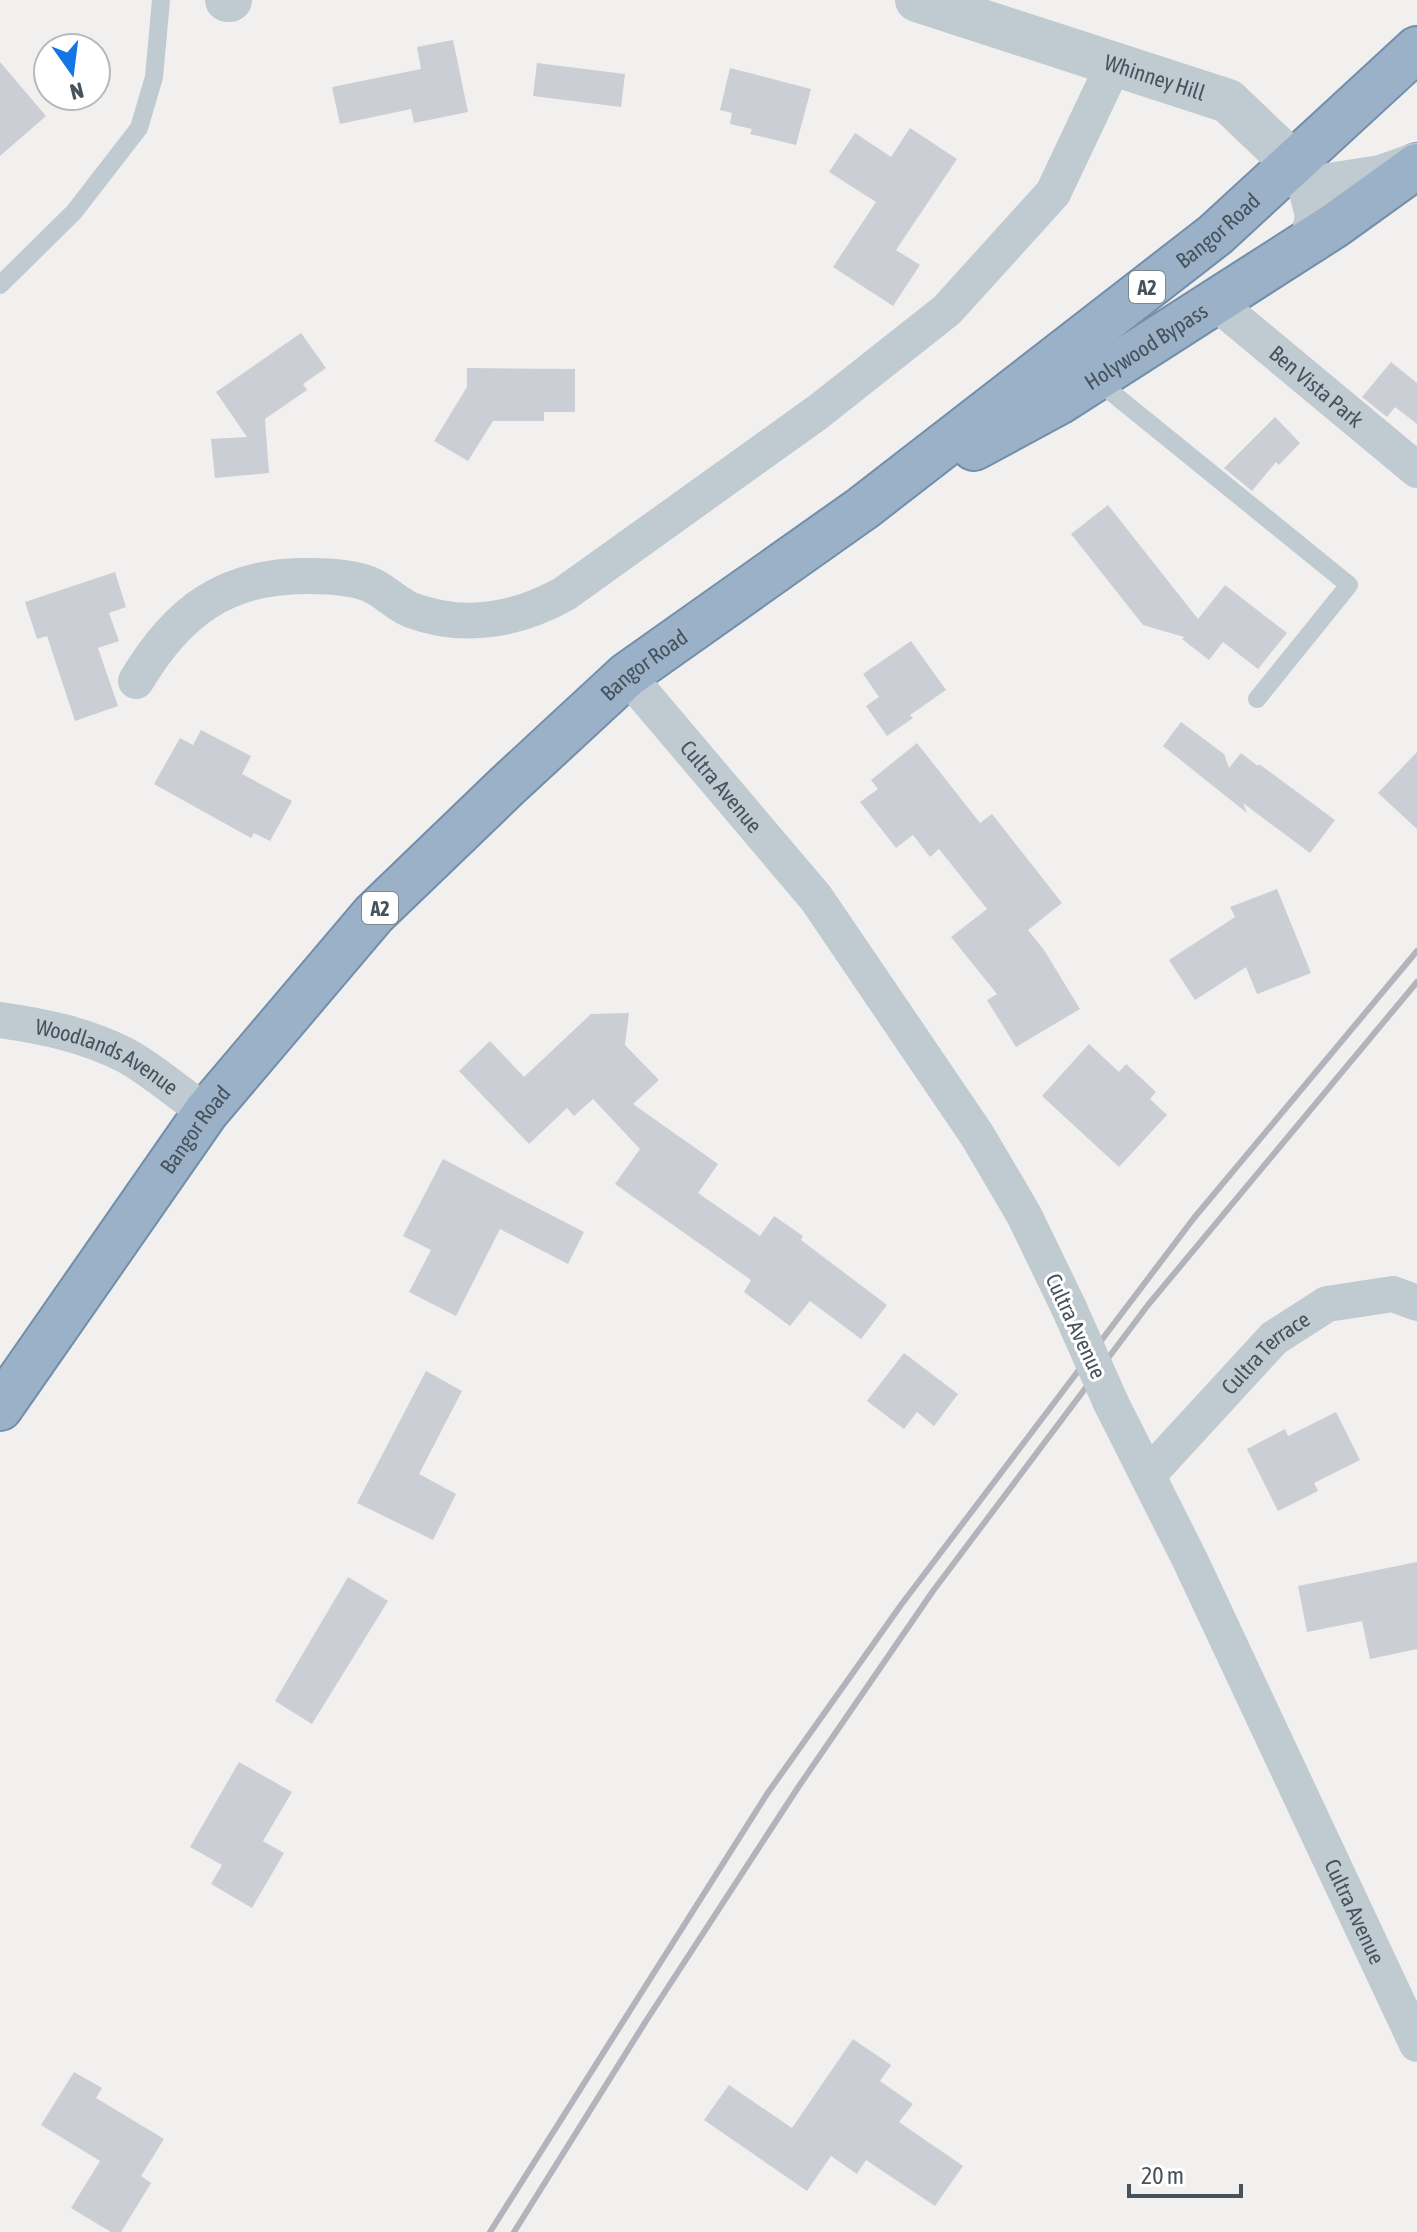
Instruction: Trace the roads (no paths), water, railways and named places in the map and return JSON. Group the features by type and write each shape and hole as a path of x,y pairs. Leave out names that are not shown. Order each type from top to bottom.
{"highway":[{"name":"Bangor Road","path":"0,1408 206,1112 374,914 507,786 627,675 863,508 1215,235 1302,176 1417,49"},
{"name":"Holywood Bypass","path":"863,508 1059,402 1313,239 1417,165"}],"street":[{"name":"Whinney Hill","path":"917,0 1228,101 1302,176"},
{"path":"136,681 162,642 193,610 216,594 270,579 297,576 370,584 409,609 461,621 515,616 541,607 564,594 818,412 947,310 1053,193 1114,64"},
{"path":"1313,239 1317,215 1302,176 1381,177 1417,165"},
{"name":"Ben Vista Park","path":"1215,302 1417,470"},
{"name":"Cultra Avenue","path":"627,675 816,898 977,1135 1024,1215 1417,2044"},
{"name":"Woodlands Avenue","path":"0,1020 56,1030 126,1056 206,1112"},
{"name":"Cultra Terrace","path":"1148,1475 1274,1338 1327,1304 1393,1294 1417,1303"}],"lane":[{"path":"0,285 74,212 139,128 154,77 161,0"},
{"path":"1094,379 1349,585 1257,699"}],"railway":[{"path":"490,2232 767,1794 901,1605 1194,1218 1417,951"},
{"path":"514,2232 799,1786 933,1591 1148,1305 1417,982"}]}
